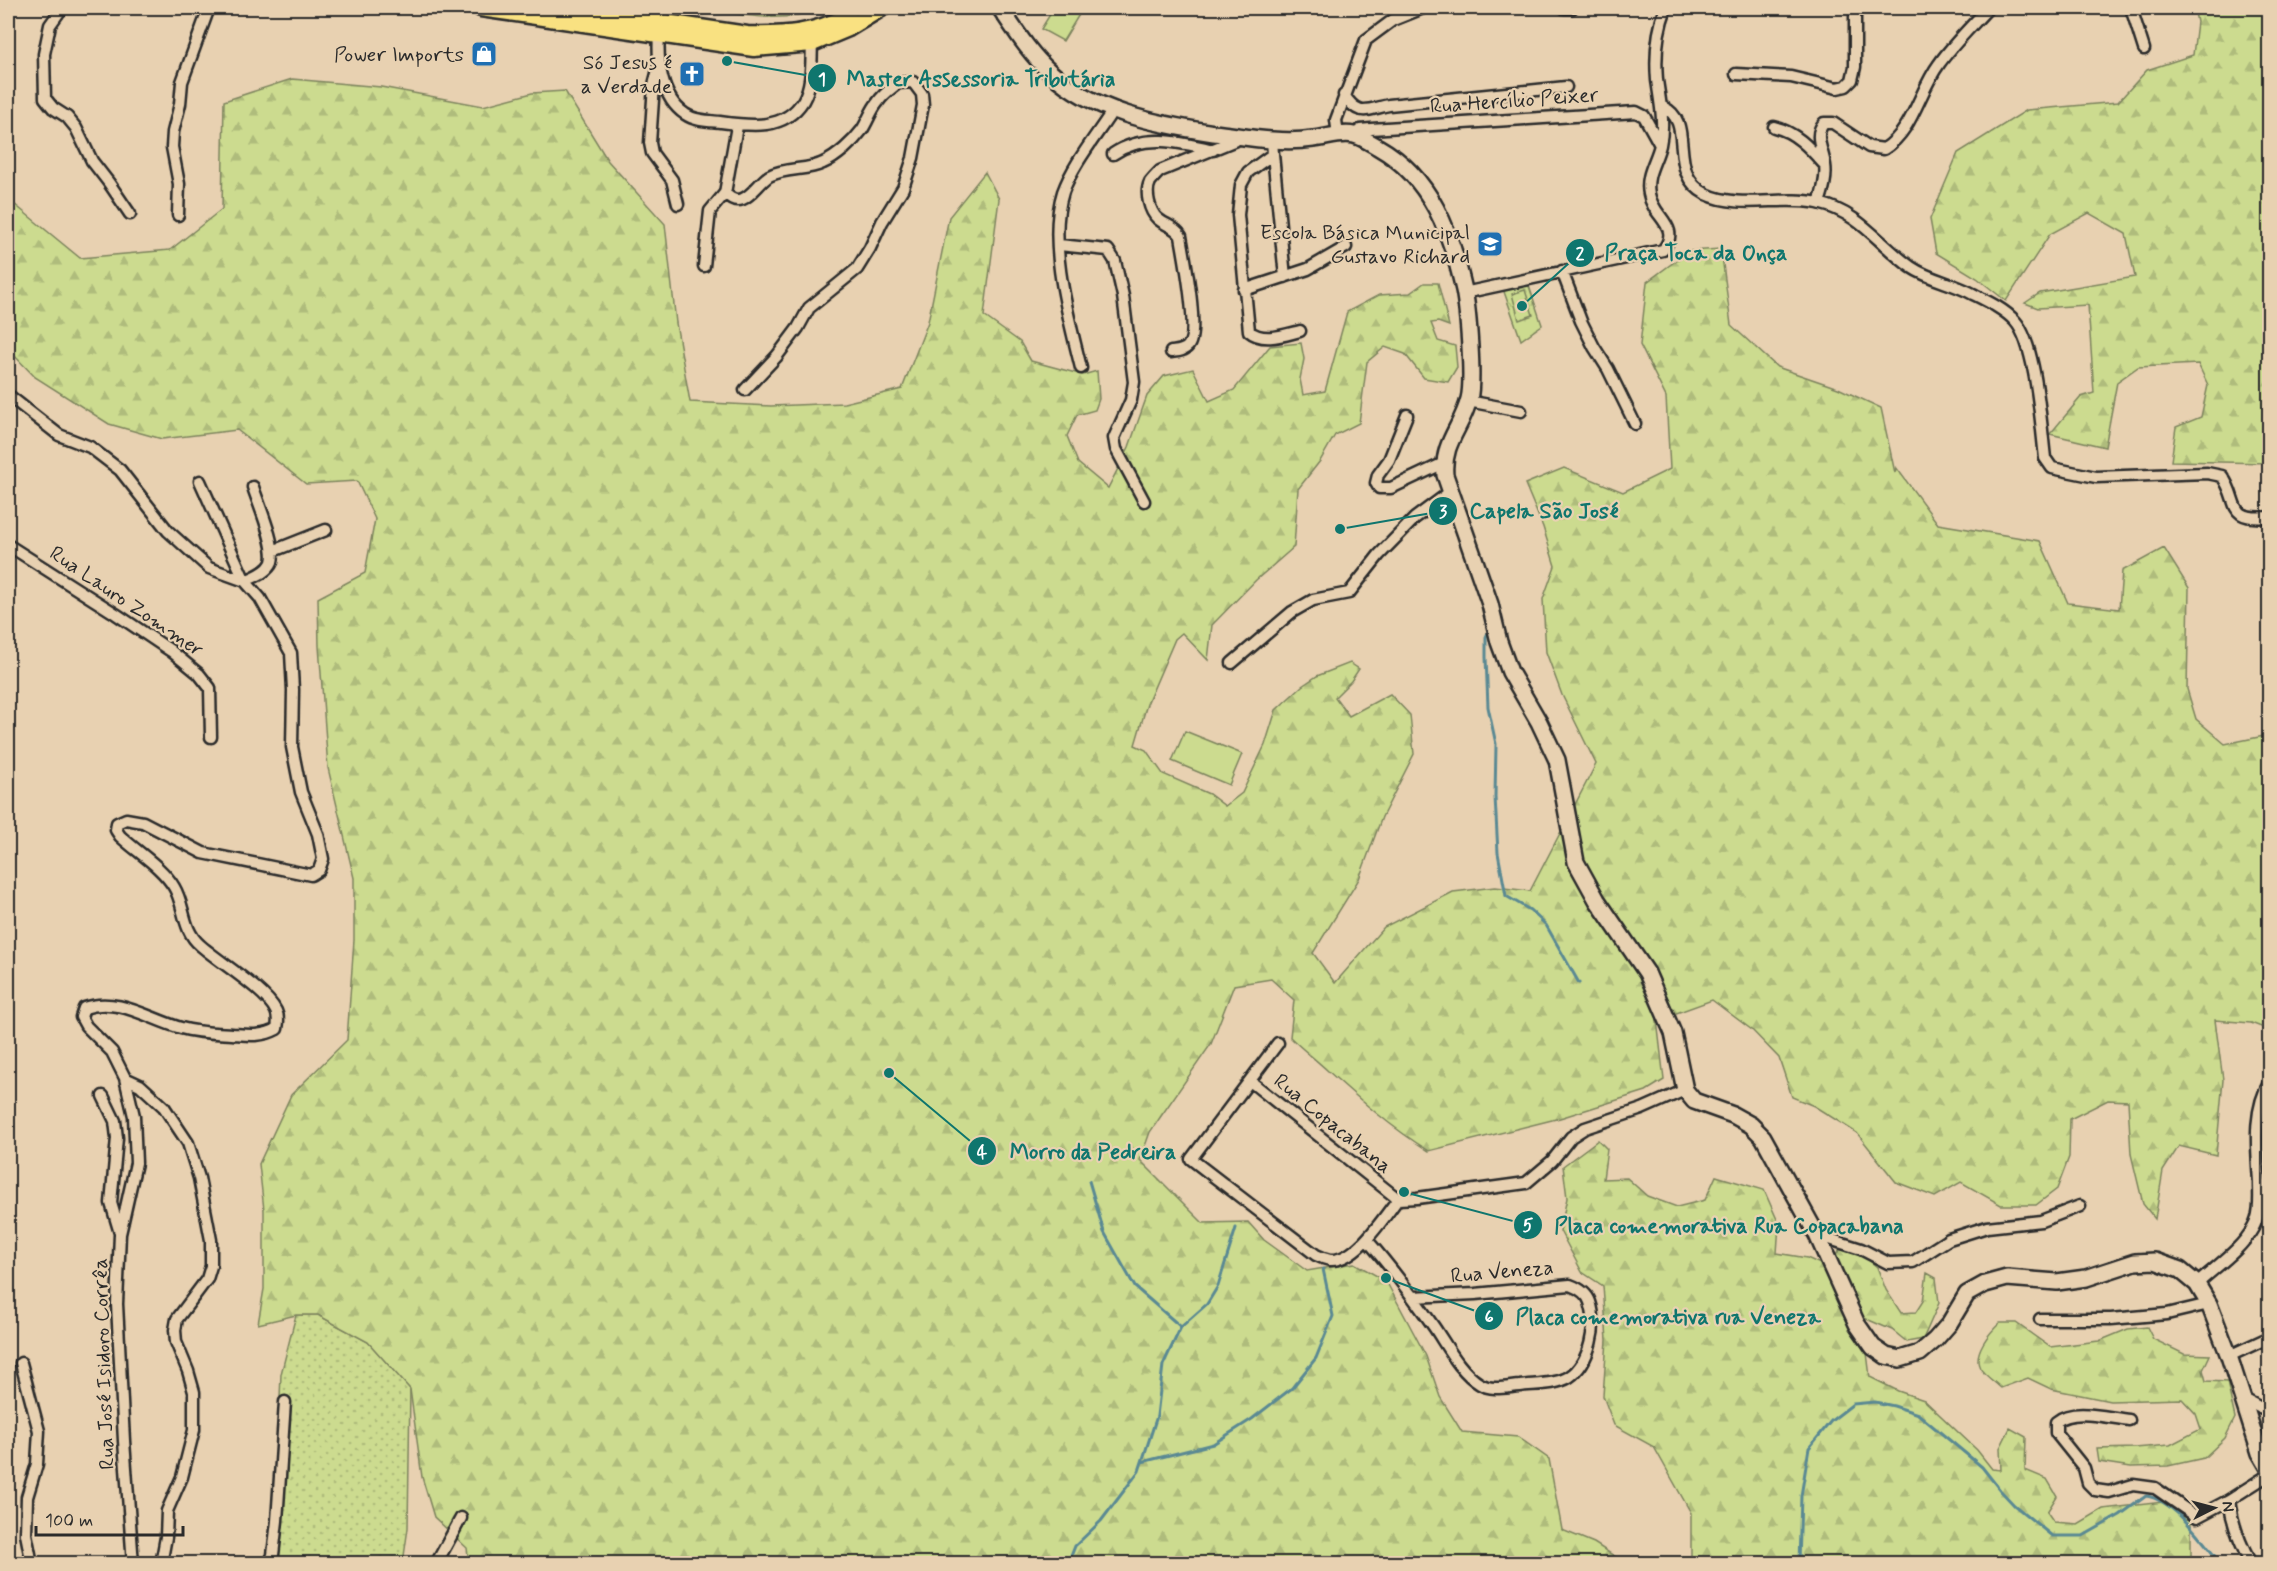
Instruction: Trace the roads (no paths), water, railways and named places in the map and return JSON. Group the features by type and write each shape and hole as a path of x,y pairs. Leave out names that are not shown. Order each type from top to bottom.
{"main road":[{"path":"481,8 754,48 812,43 848,28 881,8"},
{"path":"564,8 747,35 772,36 818,30 862,8"}],"street":[{"path":"62,8 50,25 44,54 45,98 52,108 67,117 76,128 92,162 130,214"},
{"path":"178,215 179,184 172,147 173,132 182,82 209,8"},
{"path":"1000,8 1027,45 1050,71 1097,103 1113,110 1158,123 1244,137 1272,147 1338,135 1355,135 1391,155 1426,190 1439,210 1446,228 1464,293 1471,385 1468,401 1448,443 1444,463 1450,492 1488,596 1499,642 1510,672 1539,722 1557,760 1576,862 1597,900 1647,973 1673,1033 1685,1090 1694,1101 1733,1115 1751,1125 1763,1137 1817,1235 1857,1324 1873,1347 1886,1356 1900,1359 1920,1353 1949,1324 1967,1294 1985,1284 2007,1278 2057,1281 2076,1279 2135,1262 2155,1261 2180,1270 2197,1284 2209,1304 2244,1399 2260,1453 2270,1472 2229,1500 2198,1517 2155,1488 2133,1485 2109,1492 2095,1490 2088,1483 2084,1468 2056,1433 2056,1422 2074,1414 2129,1420"},
{"path":"1338,135 1336,120 1366,40 1392,20 1423,8"},
{"path":"1564,8 1572,8"},
{"path":"1464,293 1663,250 1670,241 1671,233 1668,225 1653,207 1648,192 1652,164 1660,145 1662,106 1657,52 1659,28 1666,8"},
{"path":"1736,74 1791,77 1838,88 1846,86 1852,80 1855,67 1855,8"},
{"path":"1819,203 1824,186 1825,166 1818,138 1819,129 1824,123 1833,123 1869,147 1884,149 1895,142 1904,132 1921,94 1939,63 1988,8"},
{"path":"2132,8 2144,49"},
{"path":"659,35 659,66 654,85 650,142 652,153 672,180 678,204"},
{"path":"659,66 675,104 686,115 704,121 758,127 773,123 793,113 803,101 807,91 812,43"},
{"path":"725,193 737,201 745,199 769,177 779,172 823,163 852,140 863,128 879,100 898,83 913,82 919,87 923,105 913,158 903,188 882,222 870,248 857,268 809,308 798,328 777,356 745,390"},
{"path":"1344,95 1353,106 1362,110 1389,105 1566,87"},
{"path":"1662,106 1677,118 1685,171 1693,186 1723,200 1819,203 1855,218 1922,274 1970,292 2016,321 2026,340 2035,382 2045,458 2052,468 2096,477 2207,473 2222,476 2229,486 2232,501 2239,514 2251,518 2270,517"},
{"path":"1081,368 1062,288 1059,217 1063,192 1081,159 1113,110"},
{"name":"Rua Hercílio Peixer","path":"1355,135 1360,130 1371,129 1636,112 1644,116 1660,145"},
{"path":"704,266 710,211 725,193 738,126"},
{"path":"1774,127 1784,129 1803,142 1825,166"},
{"path":"1171,352 1182,350 1190,345 1193,335 1190,287 1181,236 1177,229 1156,218 1149,204 1150,182 1160,171 1244,137"},
{"path":"1113,154 1126,145 1142,141 1182,143 1214,150"},
{"path":"1272,147 1284,277"},
{"path":"1272,147 1248,172 1241,185 1238,215 1249,332 1254,336 1273,338 1300,331"},
{"path":"1059,245 1108,250 1115,261 1123,296 1134,382 1131,400 1114,438 1116,449 1144,501"},
{"path":"1244,290 1308,269 1346,247"},
{"path":"1562,271 1581,321 1635,424"},
{"path":"8,395 59,435 90,447 120,470 168,531 209,568 245,581 262,573 272,563 273,551 252,487"},
{"path":"1468,401 1521,411"},
{"path":"1407,415 1389,460 1378,475 1376,483 1379,488 1391,488 1444,463"},
{"path":"200,481 245,581"},
{"path":"1232,663 1292,612 1314,600 1349,593 1379,555 1415,518 1450,492"},
{"path":"273,551 326,530"},
{"name":"Rua Lauro Zommer","path":"8,545 171,651 199,674 210,688 211,736"},
{"name":"Rua José Isidoro Corrêa","path":"133,1563 117,1304 120,1234 136,1163 134,1116 125,1078 112,1052 86,1026 81,1017 84,1008 98,1004 119,1006 182,1028 202,1032 256,1036 266,1035 277,1029 279,1022 276,1010 256,988 196,943 184,921 175,888 167,877 116,830 117,823 126,819 143,822 203,853 311,875 320,870 323,859 318,834 301,792 292,747 291,653 260,598 245,581"},
{"path":"1278,1043 1191,1159 1316,1255 1330,1260 1338,1258 1367,1240 1398,1199"},
{"path":"125,1078 140,1085 164,1107 188,1143 199,1178 211,1240 211,1266 207,1279 177,1318 175,1330 176,1342 194,1392 194,1430 182,1477 167,1511 166,1538 161,1563"},
{"name":"Rua Copacabana","path":"1250,1081 1398,1199 1526,1183 1552,1161 1571,1137 1585,1128 1642,1109 1685,1090"},
{"path":"2197,1284 2242,1242 2254,1227 2259,1204 2257,1126 2264,1091 2270,1081"},
{"path":"103,1096 115,1121 117,1138 111,1203 120,1234"},
{"path":"1817,1235 1861,1250 1888,1263 1913,1262 1949,1239 1987,1227 2041,1221 2080,1206"},
{"name":"Rua Veneza","path":"1367,1240 1413,1297 1467,1375 1480,1385 1492,1389 1550,1383 1568,1378 1579,1367 1589,1349 1593,1323 1590,1300 1580,1290 1570,1285 1413,1297"},
{"path":"2040,1319 2111,1319 2167,1314 2209,1304"},
{"path":"2229,1356 2270,1337"},
{"path":"21,1363 39,1431 37,1464 27,1497 26,1534 32,1563"},
{"path":"2244,1399 2270,1413"},
{"path":"269,1563 273,1555 277,1521 285,1402"},
{"path":"2229,1500 2231,1517 2242,1548 2251,1563"},
{"path":"436,1563 461,1518"}],"waterway":[{"path":"1489,630 1486,637 1488,707 1496,744 1495,797 1498,853 1506,896 1530,910 1546,925 1579,983"},
{"path":"1068,1564 1075,1546 1101,1521 1139,1471 1157,1416 1163,1365 1181,1327 1135,1287 1104,1232 1089,1181"},
{"path":"1181,1327 1207,1304 1218,1286 1236,1228"},
{"path":"1142,1462 1213,1444 1252,1419 1292,1388 1316,1358 1333,1316 1323,1269"},
{"path":"1799,1564 1801,1496 1809,1448 1831,1421 1853,1404 1875,1402 1918,1414 1982,1467 2014,1505 2052,1536 2083,1536 2120,1515 2146,1496 2157,1499 2178,1513 2221,1564"}],"place":[{"name":"Power Imports","path":"484,54"},
{"name":"Master Assessoria Tributária","path":"727,61"},
{"name":"Só Jesus é a Verdade","path":"692,74"},
{"name":"Escola Básica Municipal Gustavo Richard","path":"1490,244"},
{"name":"Praça Toca da Onça","path":"1522,306"},
{"name":"Capela São José","path":"1340,529"},
{"name":"Morro da Pedreira","path":"889,1073"},
{"name":"Placa comemorativa Rua Copacabana","path":"1404,1192"},
{"name":"Placa comemorativa rua Veneza","path":"1386,1278"}]}
